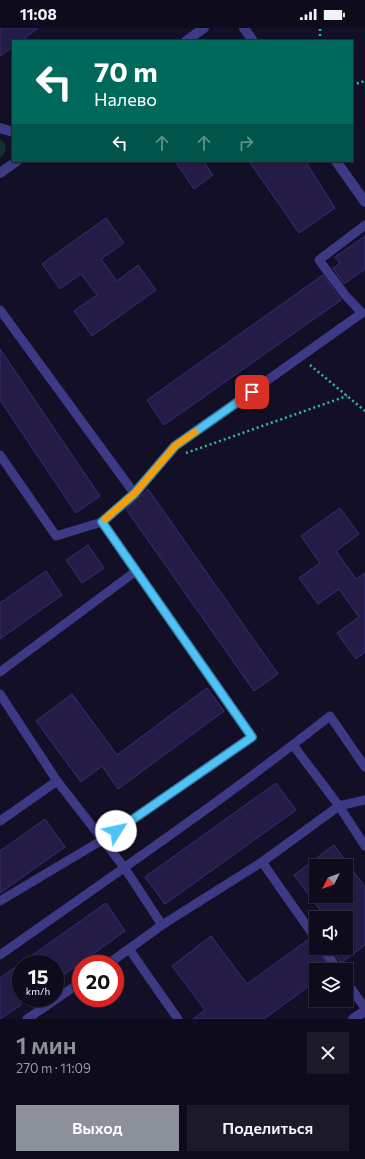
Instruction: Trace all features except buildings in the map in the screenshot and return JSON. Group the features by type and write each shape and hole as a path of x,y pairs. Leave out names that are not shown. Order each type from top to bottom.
{"street":[{"path":"187,40 204,28"},
{"path":"244,28 252,40"},
{"path":"0,128 12,132"},
{"path":"0,173 16,162"},
{"path":"337,162 365,202"},
{"path":"353,1019 365,1009"}],"lane":[{"path":"0,455 56,536 102,522 134,494 175,446 303,355 363,316 319,260 365,225"},
{"path":"0,310 134,494"},
{"path":"0,901 104,840 252,737 102,522"},
{"path":"0,672 136,571"},
{"path":"0,694 57,781 124,867 162,925"},
{"path":"0,955 293,745 330,716 365,767"},
{"path":"293,745 339,806 365,846"},
{"path":"0,822 57,781"},
{"path":"121,955 162,925 262,862 339,806 365,800"},
{"path":"262,862 309,929"},
{"path":"130,949 178,1019"},
{"path":"28,1019 72,988"},
{"path":"353,991 365,1009"}],"path":[{"path":"320,28 320,40"},
{"path":"353,85 365,81"},
{"path":"303,355 312,368 365,411"},
{"path":"175,446 187,454 347,396"}],"green space":[{"path":"0,139 3,141 6,148 0,158"}],"slow traffic":[{"path":"105,519 134,494 175,446 195,432"}],"route":[{"path":"116,831 252,737 102,522 134,494 175,446 252,392"}]}
